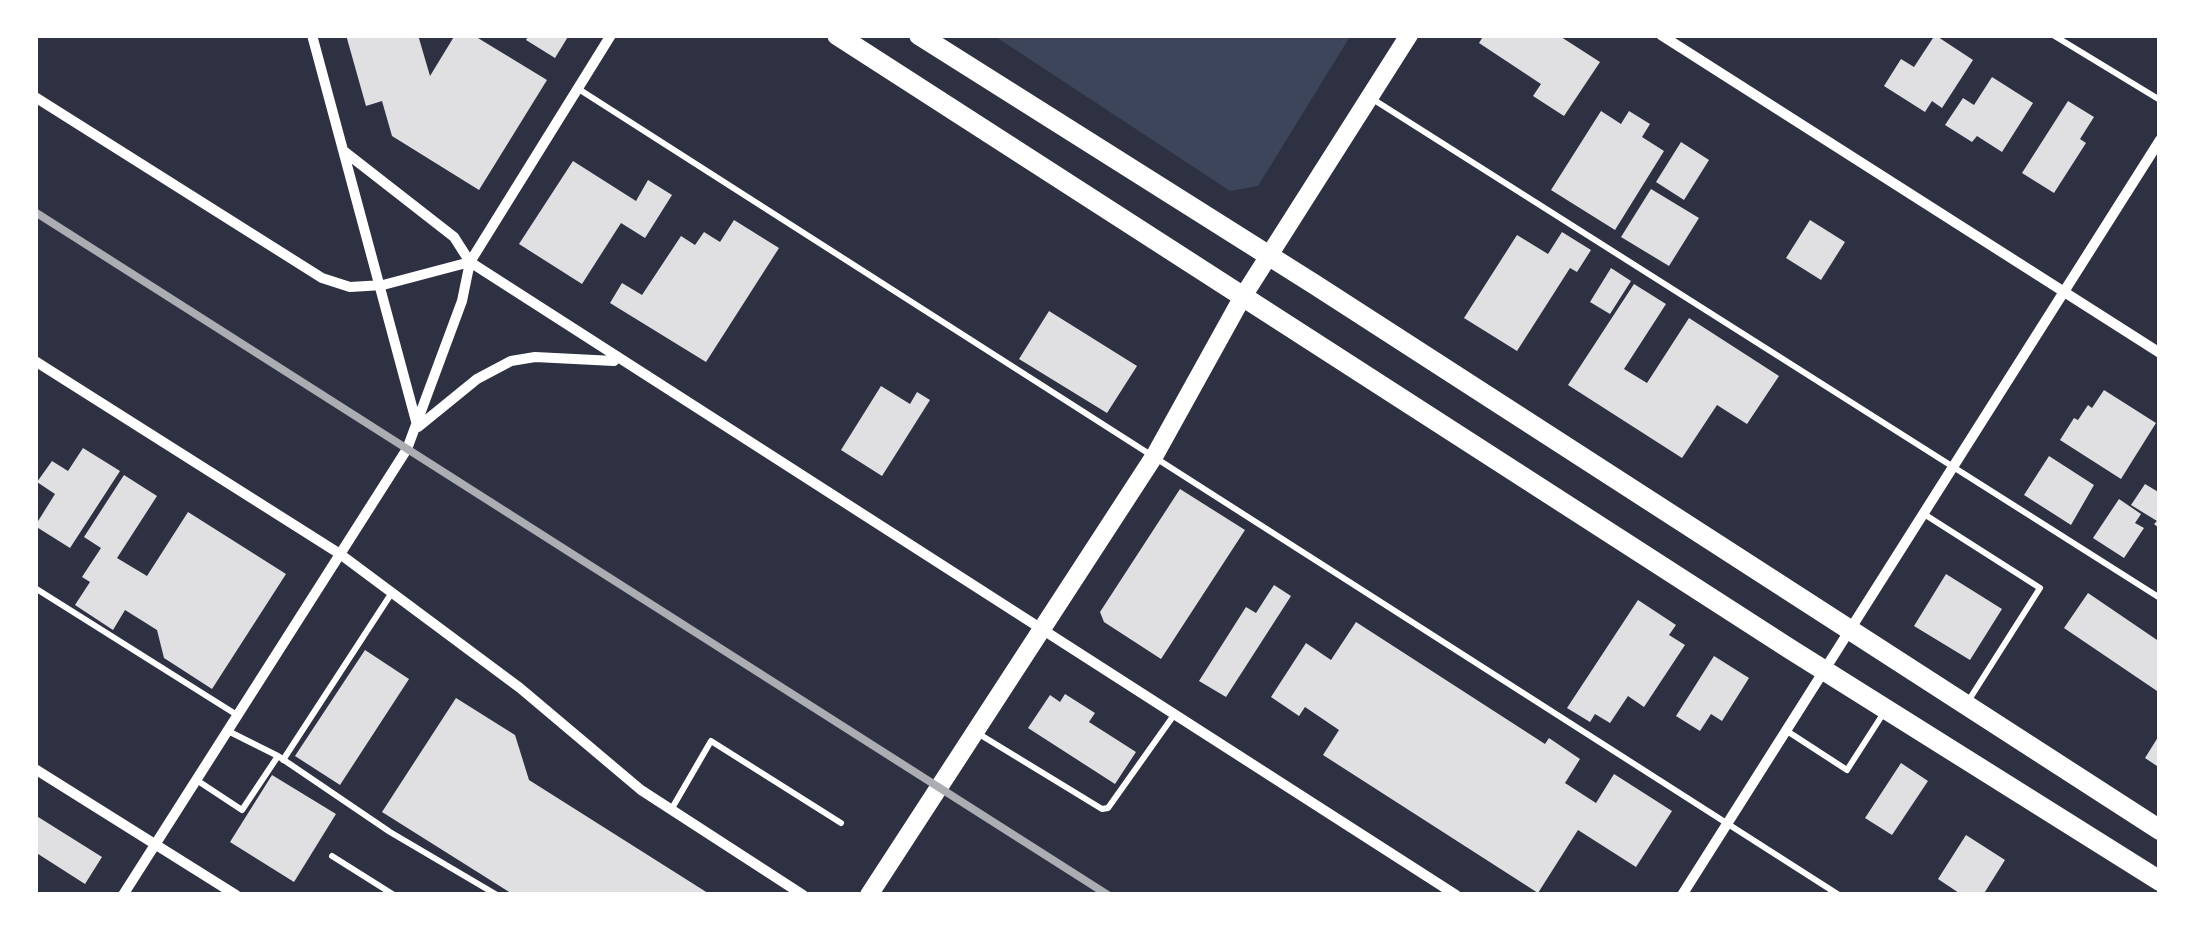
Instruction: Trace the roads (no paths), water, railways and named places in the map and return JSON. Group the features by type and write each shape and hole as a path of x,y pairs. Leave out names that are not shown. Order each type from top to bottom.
{"main road":[{"path":"837,35 1242,298 2160,880"},
{"path":"920,35 2160,830"},
{"path":"869,895 1155,454 1242,298 1409,35"}],"street":[{"path":"312,35 418,428"},
{"path":"124,895 418,428 462,301 470,262 610,35"},
{"path":"1662,35 2160,353"},
{"path":"35,97 322,278 350,287 382,285 470,262"},
{"path":"1682,895 2160,140"},
{"path":"345,152 454,237 470,262 619,362 1042,626 1456,895"},
{"path":"418,428 477,378 511,362 535,357 619,362"},
{"path":"35,361 340,554 670,810 803,895"},
{"path":"35,769 236,895"}],"lane":[{"path":"2053,35 2160,100"},
{"path":"577,88 1155,454 1839,895"},
{"path":"1370,97 2160,598"},
{"path":"1924,514 2040,588 1966,704"},
{"path":"35,588 240,716"},
{"path":"198,781 242,810 392,592"},
{"path":"1787,731 1846,770 1886,708"},
{"path":"975,731 1102,809 1108,808 1174,715"},
{"path":"230,732 280,758 390,832 497,895"},
{"path":"670,810 711,741 841,823"},
{"path":"332,856 394,895"}],"railway":[{"path":"35,212 1108,895"}]}
